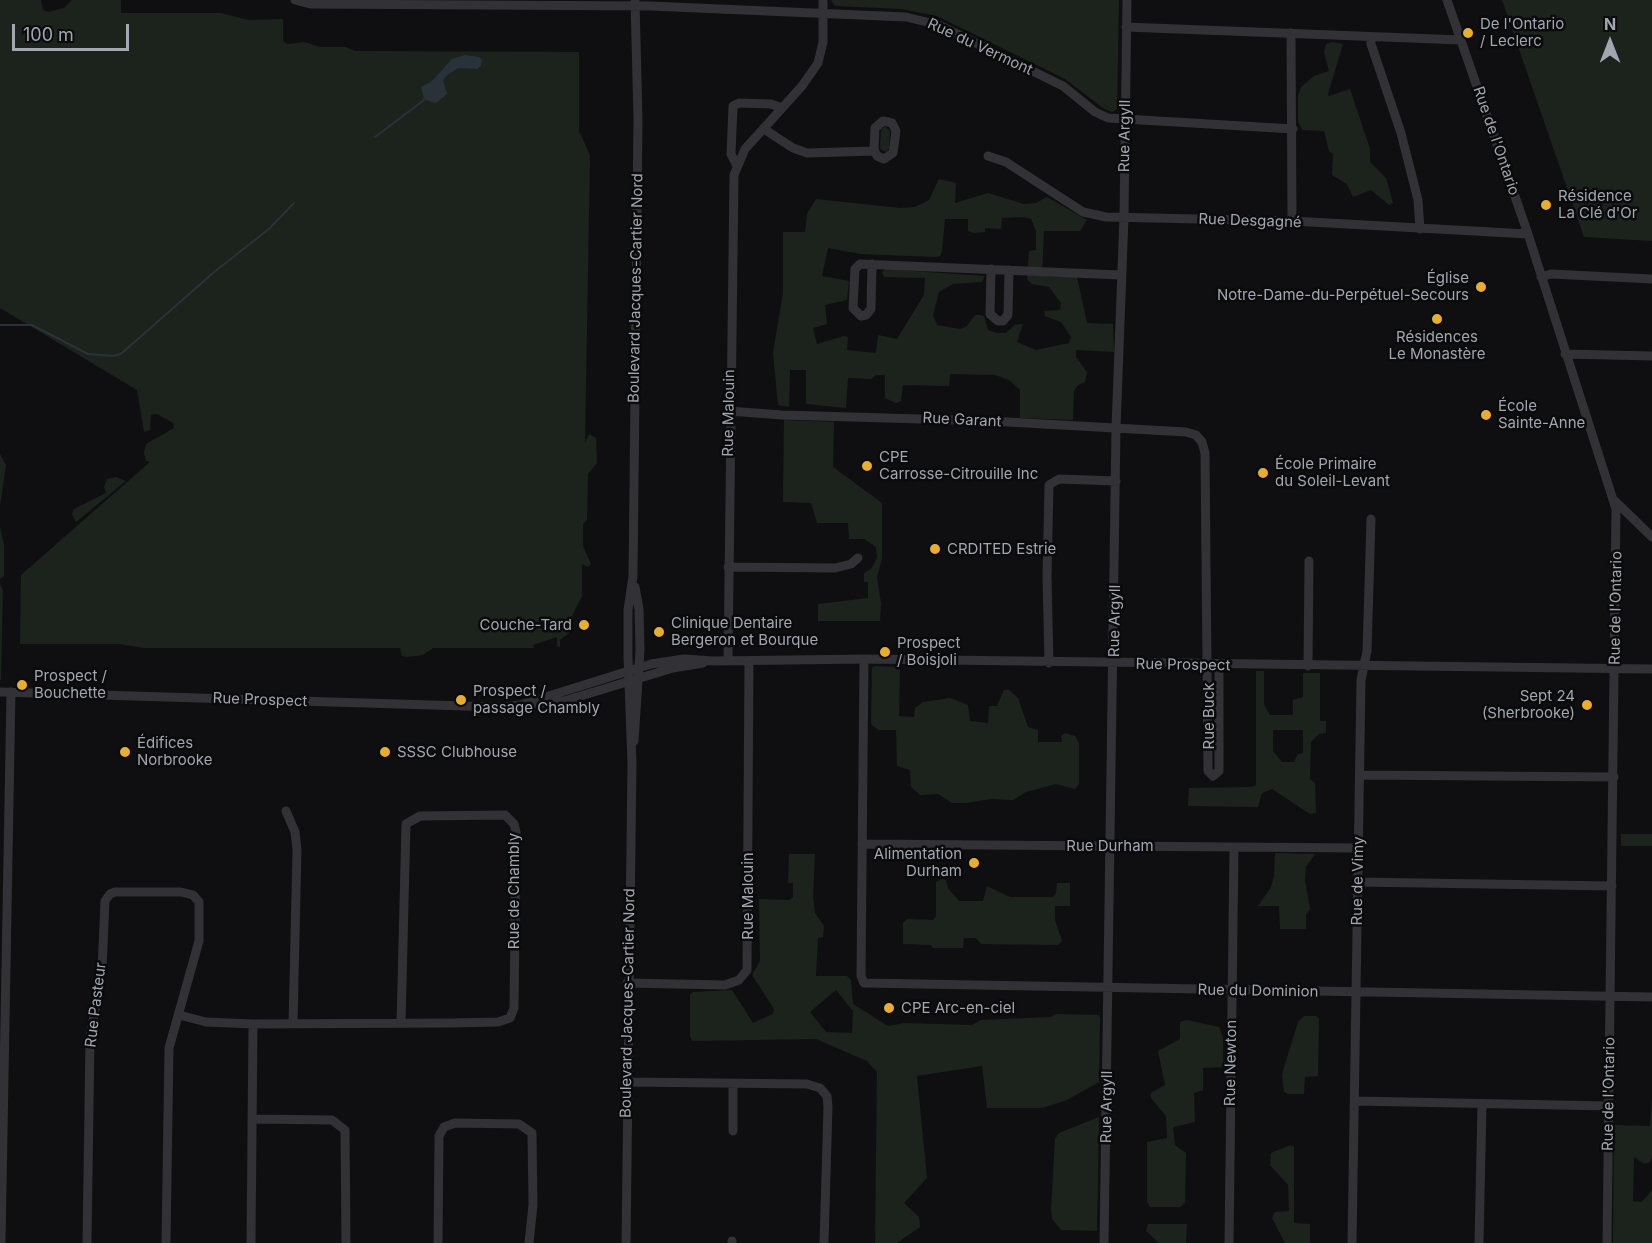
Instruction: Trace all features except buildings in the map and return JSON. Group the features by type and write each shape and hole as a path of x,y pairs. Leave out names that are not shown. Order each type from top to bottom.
{"street":[{"name":"Rue du Vermont","path":"295,0 310,4 729,5 824,14 899,16 927,21 1063,86 1101,116 1125,120 1293,129"},
{"path":"736,164 745,149 812,75 818,63 823,42 823,0"},
{"name":"Rue Argyll","path":"1104,1243 1116,428 1124,217 1126,0"},
{"name":"Rue de l'Ontario","path":"1447,0 1528,234 1614,500 1617,557 1607,1243"},
{"name":"Boulevard Jacques-Cartier Nord","path":"632,764 628,683 628,610 633,576 638,119 635,3"},
{"path":"1126,27 1461,40"},
{"path":"1291,33 1292,222"},
{"path":"1371,37 1371,44 1401,133 1415,189 1420,229"},
{"name":"Rue Malouin","path":"728,661 729,411 733,181 736,164 731,154 733,106 738,103 771,104 782,108"},
{"path":"764,129 794,148 807,153 874,151"},
{"name":"Rue Desgagné","path":"988,156 1006,162 1083,212 1124,217 1292,222 1528,234"},
{"path":"872,264 871,309 866,315 861,316 854,308 855,269 860,264 872,264 991,269 1120,275"},
{"path":"991,269 990,314 998,321 1005,319 1008,315 1009,270"},
{"path":"1541,277 1551,274 1652,279"},
{"path":"1565,354 1652,357"},
{"name":"Rue Garant","path":"729,411 1116,428 1196,435"},
{"name":"Rue Buck","path":"1196,435 1202,442 1205,453 1214,665 1218,771 1213,776 1209,771 1214,665"},
{"path":"1049,663 1047,577 1049,485 1059,479 1116,481"},
{"path":"1614,500 1652,537"},
{"name":"Rue de Vimy","path":"1352,1243 1361,680 1367,651 1371,519"},
{"path":"728,567 835,568 851,564 858,558"},
{"path":"1308,666 1309,561"},
{"name":"Boulevard Jacques-Cartier Nord","path":"626,1243 627,983 632,764 639,679 639,609 633,576"},
{"name":"Rue Prospect","path":"520,705 674,659 749,661 864,659 1114,664 1652,669"},
{"path":"862,844 864,659"},
{"name":"Rue Prospect","path":"0,692 481,708 564,701 673,668 714,661"},
{"name":"Rue Malouin","path":"627,983 725,985 739,980 747,970 749,661"},
{"path":"1,1243 3,973 11,692"},
{"path":"1360,775 1614,777"},
{"path":"286,811 297,840 293,1024"},
{"name":"Rue de Chambly","path":"504,815 514,824 514,1008 510,1018 498,1022 401,1023 404,831 411,819 420,816 504,815"},
{"name":"Rue Durham","path":"862,844 1359,848"},
{"name":"Rue du Dominion","path":"862,844 861,976 864,983 1652,998"},
{"name":"Rue Newton","path":"1229,1243 1234,847"},
{"path":"1358,882 1612,886"},
{"name":"Rue Pasteur","path":"87,1243 90,1038 102,970 105,901 110,894 115,892 181,892 197,898 200,907 198,948 179,1015"},
{"path":"166,1243 169,1056 179,1015 206,1022 253,1024 401,1023"},
{"path":"251,1243 253,1024"},
{"path":"627,1082 807,1084 824,1092 828,1107 824,1243"},
{"path":"733,1084 733,1131"},
{"path":"1355,1101 1609,1106"},
{"path":"1479,1243 1482,1104"},
{"path":"253,1119 332,1120 345,1130 346,1243"},
{"path":"438,1243 441,1131 455,1123 519,1124 528,1129 532,1138 533,1194 529,1243"}],"shaded area":[{"path":"0,0 41,0 43,10 48,12 64,8 72,0 121,0 121,13 220,13 249,20 283,19 283,41 287,44 305,42 320,47 346,47 355,51 579,52 579,131 590,155 585,443 589,434 596,438 597,463 588,474 587,520 583,524 583,546 591,564 588,567 582,564 582,596 573,614 569,633 560,640 560,647 557,646 557,637 533,645 534,648 433,648 423,655 406,657 402,656 400,648 144,648 119,644 20,644 21,575 150,462 146,461 144,453 146,444 174,428 173,423 157,414 151,415 150,430 144,432 137,390 0,308"},
{"path":"831,0 1119,0 1117,109 1112,112 1103,108 1065,79 937,16 901,9 835,6"},
{"path":"1502,0 1652,0 1652,241 1584,237"},
{"path":"1333,42 1343,44 1328,94 1329,96 1350,89 1370,149 1370,162 1386,178 1393,203 1389,205 1371,190 1353,197 1347,184 1332,175 1333,154 1329,151 1324,131 1302,130 1298,121 1298,96 1301,87 1314,76 1329,71 1324,52 1326,44"},
{"path":"465,55 479,57 482,60 481,66 477,69 458,68 446,76 443,80 447,94 436,103 422,99 424,98 421,87 432,81 452,59"},
{"path":"885,126 890,131 889,149 886,152 880,149 881,130"},
{"path":"939,179 956,183 955,203 988,193 1024,204 1036,203 1047,197 1087,220 1080,231 1044,231 1042,276 1077,277 1087,323 1113,324 1114,352 1076,350 1076,357 1087,372 1085,382 1078,385 1074,391 1073,420 1020,418 1020,390 1009,380 995,375 950,374 949,386 903,385 901,401 896,403 885,398 885,375 876,375 871,379 848,378 846,408 806,404 806,370 790,370 789,407 778,405 773,353 783,293 783,232 805,232 807,214 816,199 900,208 915,207 929,200","holes":["1002,218 1031,219 1036,231 1036,250 1029,251 1027,279 1032,284 1049,287 1061,303 1060,310 1044,311 1045,316 1061,322 1071,337 1069,343 1036,350 1017,342 1023,324 1015,325 1006,333 997,333 988,330 984,316 980,315 975,315 966,327 960,329 937,325 933,315 939,292 953,284 982,282 985,276 885,269 882,272 884,277 925,278 924,295 897,339 878,335 876,353 847,350 848,337 844,336 817,344 813,328 827,324 825,305 847,300 849,281 822,276 828,248 860,254 935,257 940,256 942,251 945,219 968,219 968,231 974,233 985,232 985,228 1001,229"]},
{"path":"784,420 834,422 833,467 882,503 882,559 877,577 881,603 880,621 818,621 818,604 868,598 868,582 864,582 864,573 871,569 877,558 876,547 864,539 849,539 848,523 817,523 811,503 783,502"},
{"path":"0,454 6,465 0,506"},
{"path":"116,477 126,481 76,522 72,514 74,509 106,493 104,487 107,479"},
{"path":"0,527 4,545 4,576 0,579"},
{"path":"0,583 3,591 1,680 0,680"},
{"path":"875,666 900,667 899,716 914,717 915,708 923,702 950,698 968,705 970,721 988,723 989,706 997,706 1004,690 1009,690 1018,698 1028,727 1038,730 1038,742 1062,742 1061,736 1065,733 1075,736 1079,743 1079,784 1075,789 1056,784 1026,792 1013,800 991,799 952,803 938,794 920,795 911,787 910,770 897,766 896,730 878,730 871,724 872,668"},
{"path":"1256,671 1264,671 1264,704 1270,715 1293,715 1293,700 1303,697 1303,673 1320,673 1320,721 1326,721 1326,733 1319,734 1311,742 1310,779 1315,783 1316,813 1310,814 1272,789 1262,793 1258,807 1188,806 1189,788 1256,785","holes":["1273,730 1303,730 1303,753 1298,754 1294,762 1282,762 1273,751"]},
{"path":"1621,834 1652,834 1652,846 1621,846"},
{"path":"1275,853 1315,854 1306,867 1305,880 1310,909 1306,915 1306,929 1280,929 1279,906 1258,906 1271,887"},
{"path":"789,854 815,854 813,897 815,913 824,926 823,937 818,938 816,976 847,976 851,980 853,1004 888,1026 904,1023 972,1025 981,1020 1051,1017 1056,1014 1098,1015 1100,1018 1099,1082 1067,1100 1042,1108 987,1108 982,1066 917,1076 927,1178 904,1203 919,1217 920,1227 897,1243 875,1243 877,1072 867,1061 816,1039 692,1041 690,1036 690,995 693,992 732,990 753,1023 773,1014 774,1009 752,975 760,961 759,899 789,900 793,897 793,883 788,883","holes":["836,990 853,1011 852,1033 826,1032 810,1012"]},
{"path":"946,880 948,888 959,901 983,901 987,886 1010,897 1053,897 1057,883 1070,883 1070,906 1055,906 1055,920 1062,941 1058,945 981,944 976,938 964,938 963,948 933,948 931,945 903,944 903,923 907,919 933,920 936,916 936,882"},
{"path":"1304,1016 1316,1016 1319,1019 1318,1076 1305,1077 1304,1094 1288,1094 1284,1092 1282,1074 1298,1022"},
{"path":"1187,1020 1219,1027 1223,1038 1223,1067 1203,1068 1203,1090 1194,1093 1195,1122 1173,1127 1175,1145 1186,1153 1185,1203 1180,1207 1150,1207 1147,1201 1147,1142 1167,1138 1166,1116 1151,1098 1151,1093 1165,1085 1158,1051 1180,1039 1180,1022"},
{"path":"1652,1096 1652,1157 1650,1162 1644,1164 1634,1157 1633,1201 1642,1202 1652,1190 1652,1243 1613,1243 1614,1125 1650,1126"},
{"path":"1099,1117 1097,1231 1061,1230 1052,1219 1051,1209 1055,1139 1059,1133"},
{"path":"1291,1145 1294,1147 1294,1223 1310,1224 1310,1243 1285,1243 1272,1218 1275,1212 1289,1211 1288,1185 1270,1165 1271,1153"},
{"path":"1148,1224 1187,1224 1186,1243 1159,1243 1146,1231"}],"waterway":[{"path":"375,137 424,100"},
{"path":"0,325 32,325 88,354 114,356 122,353 213,273 270,228 294,203"}],"place":[{"name":"De l'Ontario / Leclerc","path":"1468,33"},
{"name":"Résidence La Clé d'Or","path":"1546,205"},
{"name":"Église Notre-Dame-du-Perpétuel-Secours","path":"1481,287"},
{"name":"Résidences Le Monastère","path":"1437,319"},
{"name":"École Sainte-Anne","path":"1486,415"},
{"name":"CPE Carrosse-Citrouille Inc","path":"867,466"},
{"name":"École Primaire du Soleil-Levant","path":"1263,473"},
{"name":"CRDITED Estrie","path":"935,549"},
{"name":"Couche-Tard","path":"584,625"},
{"name":"Clinique Dentaire Bergeron et Bourque","path":"659,632"},
{"name":"Prospect / Boisjoli","path":"885,652"},
{"name":"Prospect / Bouchette","path":"22,685"},
{"name":"Prospect / passage Chambly","path":"461,700"},
{"name":"Sept 24 (Sherbrooke)","path":"1587,705"},
{"name":"Édifices Norbrooke","path":"125,752"},
{"name":"SSSC Clubhouse","path":"385,752"},
{"name":"Alimentation Durham","path":"974,863"},
{"name":"CPE Arc-en-ciel","path":"889,1008"}]}
